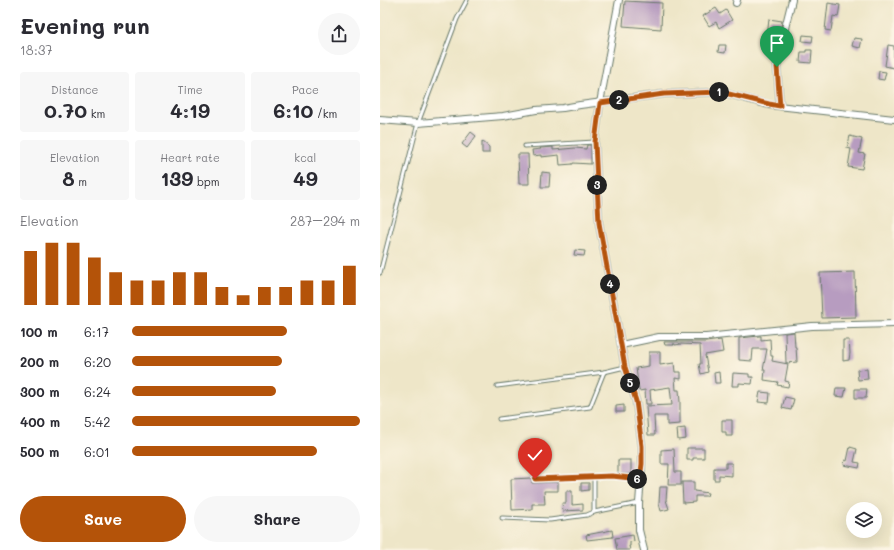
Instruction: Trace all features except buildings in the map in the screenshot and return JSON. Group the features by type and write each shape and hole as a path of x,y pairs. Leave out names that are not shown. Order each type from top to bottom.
{"street":[{"path":"619,0 600,103 595,142 599,223 625,367 636,401 642,446 639,530 644,550"},
{"path":"780,106 777,67 792,0"},
{"path":"380,120 418,123 503,116 536,110 664,94 721,92 780,106 894,119"},
{"path":"621,345 659,337 706,337 839,324 894,324"}],"lane":[{"path":"380,273 418,123 457,19 467,0"},
{"path":"525,146 595,142"},
{"path":"496,386 604,372 625,367"},
{"path":"499,420 590,408 604,372"},
{"path":"535,479 612,476 640,479"},
{"path":"594,477 594,512"},
{"path":"502,518 550,520 587,515 594,512 639,503"}],"route":[{"path":"535,479 612,476 640,479 642,446 636,401 625,367 599,223 595,142 600,103 664,94 721,92 780,106 777,67"}]}
